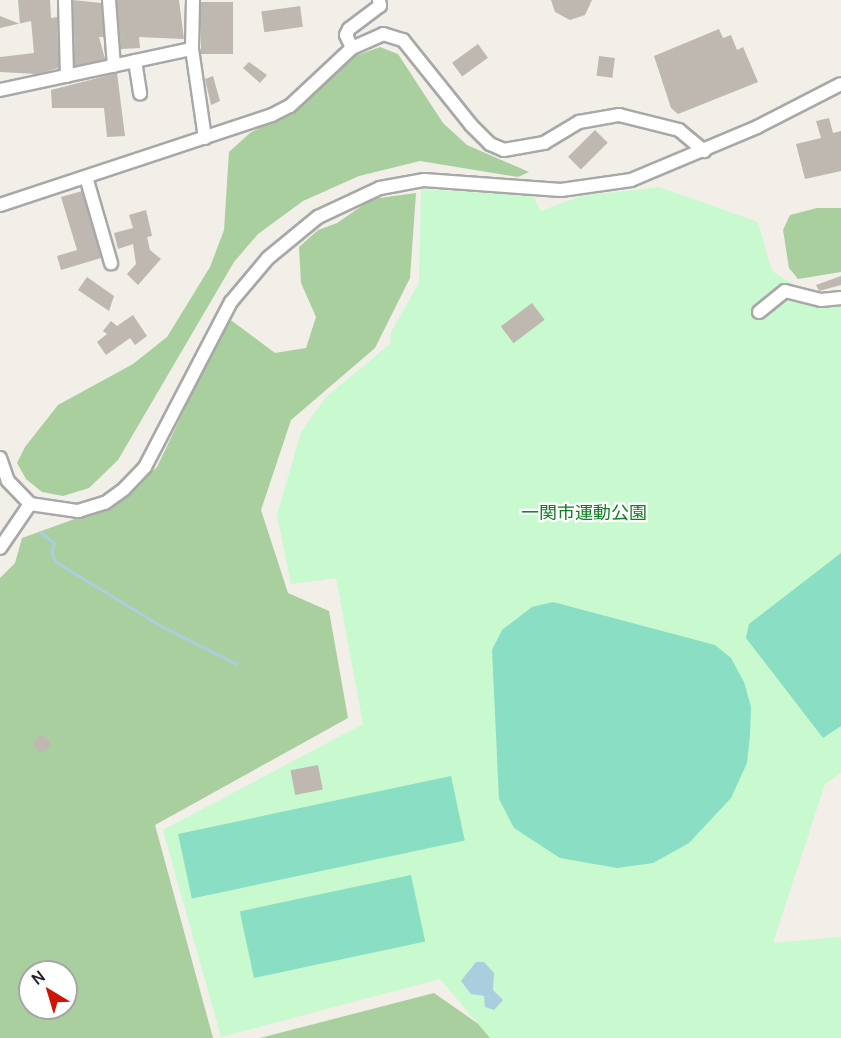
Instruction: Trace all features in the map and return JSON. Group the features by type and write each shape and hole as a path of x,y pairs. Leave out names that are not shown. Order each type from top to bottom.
{"street":[{"path":"65,0 67,76"},
{"path":"109,0 114,66"},
{"path":"193,0 192,49 205,138"},
{"path":"352,48 346,35 350,29 380,6 379,0"},
{"path":"0,205 205,138 290,106 352,48 383,34 403,40 471,125 490,144 504,150 544,143 591,118 619,115 679,130 704,151"},
{"path":"0,90 192,49"},
{"path":"135,61 140,94"},
{"path":"0,458 8,481 30,504 78,511 105,503 124,489 145,467 231,302 268,258 318,217 380,188 424,180 561,190 598,187 631,180 704,151 841,84"},
{"path":"86,177 111,262"},
{"path":"759,312 785,291 822,300 841,298"},
{"path":"0,548 30,504"}],"green space":[{"path":"380,47 398,54 443,123 467,145 529,172 518,177 420,161 359,176 303,201 258,234 234,262 118,460 89,488 63,496 42,492 26,479 17,463 25,447 58,405 133,364 167,337 210,267 224,230 229,152 250,133 303,105 355,56"},
{"name":"一関市運動公園","path":"659,187 758,222 772,271 819,301 841,306 841,773 825,784 773,943 841,937 841,1038 490,1038 440,979 221,1037 163,830 363,724 336,578 291,584 277,515 301,432 326,397 390,344 391,332 419,283 421,189 533,196 541,211 581,196"},
{"path":"416,193 410,278 375,348 291,420 261,510 288,593 329,611 348,718 155,825 213,1038 0,1038 0,578 15,563 22,538 119,503 157,467 228,318 275,353 306,348 316,317 301,283 299,247 318,230 337,223 372,199"},
{"path":"817,208 841,208 841,272 798,279 789,268 783,230 790,215"},
{"path":"841,553 841,726 823,738 746,638 749,624"},
{"path":"553,602 715,645 731,658 744,682 751,707 747,763 731,798 689,843 653,863 617,868 560,858 514,828 499,799 492,650 502,630 532,607"},
{"path":"451,776 465,841 192,899 178,834"},
{"path":"411,875 425,942 254,978 240,911"},
{"path":"557,992 536,1038 260,1038 434,993 477,1023"}],"water":[{"path":"476,962 484,962 494,973 493,990 503,1000 494,1010 485,1007 484,996 471,994 461,981"}],"building":[{"path":"18,0 50,0 51,18 57,17 59,68 37,74 0,72 0,57 34,53 31,21 20,23"},
{"path":"73,0 101,3 104,37 99,37 105,59 75,66"},
{"path":"117,0 179,0 184,39 139,37 140,48 121,49"},
{"path":"551,0 592,0 585,15 570,20 555,12"},
{"path":"201,2 233,2 233,54 201,54"},
{"path":"300,6 303,27 264,32 261,11"},
{"path":"0,16 19,24 0,28"},
{"path":"719,29 723,38 731,35 737,50 743,47 758,82 678,114 671,108 654,56"},
{"path":"478,44 488,58 462,77 452,63"},
{"path":"599,56 615,58 612,78 597,76"},
{"path":"249,62 267,75 260,83 243,68"},
{"path":"117,73 125,136 107,137 104,108 52,108 51,90"},
{"path":"213,76 220,101 211,105 205,79"},
{"path":"829,118 833,133 841,131 841,171 805,179 796,144 821,138 816,121"},
{"path":"595,130 608,143 581,170 568,157"},
{"path":"82,191 101,258 61,270 57,256 77,250 61,197"},
{"path":"146,210 152,236 147,237 150,250 161,259 138,285 127,274 136,264 133,244 118,249 114,233 133,228 129,215"},
{"path":"841,276 841,285 819,291 816,285"},
{"path":"87,277 114,296 109,311 78,290"},
{"path":"532,303 545,320 513,343 501,326"},
{"path":"133,315 147,336 135,345 130,338 106,355 97,342 107,334 103,331 111,321 117,326"},
{"path":"39,736 45,736 50,744 48,750 39,752 34,747 34,741"},
{"path":"318,765 323,790 295,795 291,770"}],"waterway":[{"path":"40,532 54,543 51,552 56,562 161,626 237,664"}]}
